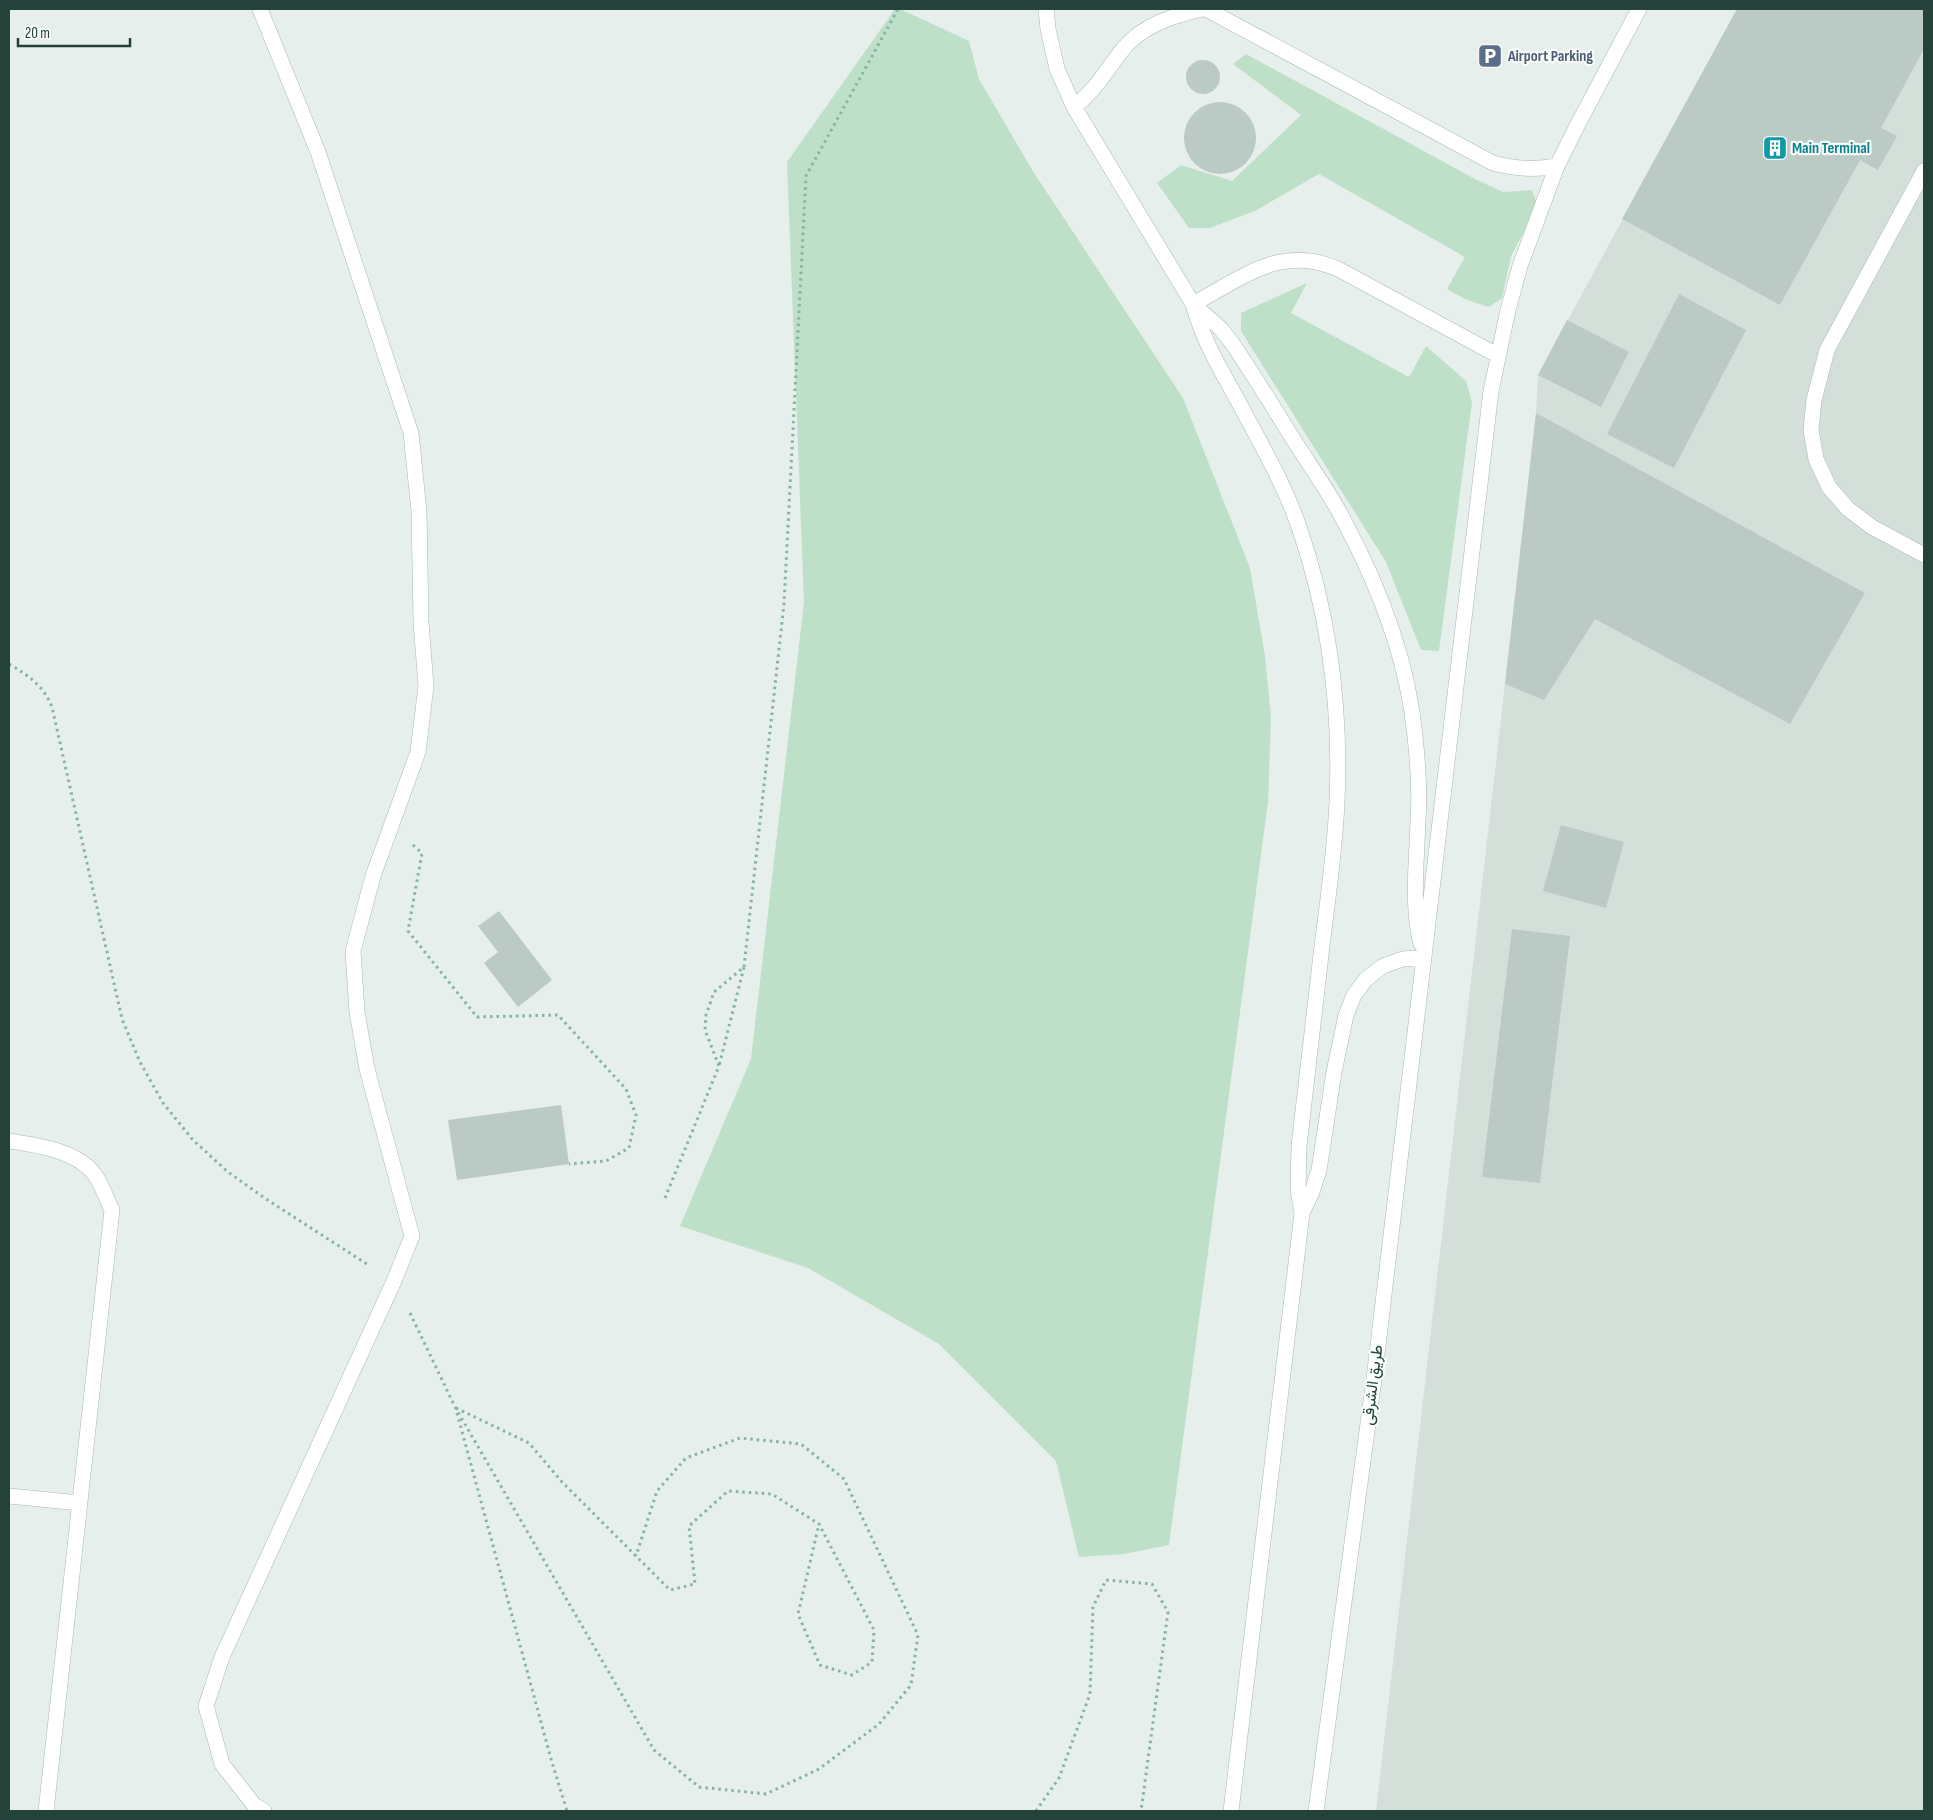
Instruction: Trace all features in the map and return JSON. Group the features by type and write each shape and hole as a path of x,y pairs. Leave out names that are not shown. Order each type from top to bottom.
{"street":[{"path":"260,9 318,152 412,433 419,511 420,622 426,686 418,752 373,876 352,951 357,1012 367,1069 412,1236 394,1281 222,1657 206,1706 222,1764 254,1805 264,1811"},
{"path":"1046,9 1057,69 1074,107 1193,304 1204,339 1212,356 1283,488 1314,574 1332,663 1338,756 1334,849 1299,1146 1298,1183 1302,1212 1231,1811"},
{"path":"1074,107 1097,87 1126,47 1143,32 1162,21 1183,13 1204,9 1493,163 1514,168 1536,170 1558,166"},
{"name":"طريق الشرقى","path":"1316,1811 1374,1379 1491,391 1497,354 1520,266 1558,166 1579,122 1639,9"},
{"path":"1924,172 1827,350 1814,400 1811,430 1816,459 1829,487 1848,509 1872,527 1924,555"},
{"path":"1193,304 1265,266 1296,259 1311,260 1340,270 1497,354"},
{"path":"1193,304 1221,328 1232,343 1342,517 1366,565 1386,615 1407,686 1415,735 1418,776 1415,903 1424,957 1403,959 1383,966 1366,979 1354,995 1346,1015 1336,1062 1319,1170 1312,1192 1302,1212"},
{"path":"9,1141 30,1144 74,1156 97,1176 112,1210 46,1811"},
{"path":"9,1496 80,1503"}],"path":[{"path":"666,1198 719,1066 744,967 784,604 806,176 898,9"},
{"path":"9,664 33,678 48,696 52,707 122,1019 140,1062 163,1103 193,1140 228,1172 266,1199 394,1281 455,1407 654,1750 699,1786 766,1794 820,1769 879,1724 911,1685 918,1635 844,1479 801,1444 740,1438 686,1458 657,1492 636,1556"},
{"path":"392,827 422,853 408,931 477,1017 558,1015 626,1088 636,1115 629,1148 606,1161 569,1164"},
{"path":"719,1066 705,1030 706,1015 714,992 744,967"},
{"path":"455,1407 529,1443 562,1482 670,1590 695,1584 689,1526 728,1491 772,1494 819,1524 874,1630 872,1662 852,1675 820,1664 798,1614 819,1524"},
{"path":"455,1407 551,1759 567,1811"},
{"path":"1036,1811 1059,1778 1090,1694 1093,1607 1106,1580 1152,1584 1168,1612 1141,1811"}],"shaded area":[{"path":"1737,9 1924,9 1924,1811 1376,1811 1536,413 1538,375"}],"green space":[{"path":"895,9 900,9 969,41 979,79 1034,173 1183,398 1250,568 1265,656 1271,717 1268,802 1169,1545 1124,1554 1079,1557 1056,1461 939,1344 808,1268 680,1226 751,1059 804,602 787,162"},
{"path":"1246,54 1475,179 1503,192 1532,190 1538,206 1511,256 1502,298 1489,307 1467,300 1447,289 1465,257 1319,174 1255,211 1210,228 1189,228 1157,183 1181,165 1232,181 1301,115 1233,64"},
{"path":"1307,283 1291,313 1409,377 1426,346 1466,381 1472,402 1439,651 1421,650 1386,562 1241,331 1241,313"}],"building":[{"name":"Main Terminal","path":"1737,9 1924,9 1924,49 1881,128 1897,136 1878,170 1860,160 1780,305 1622,219"},
{"path":"1203,60 1215,65 1220,77 1215,89 1203,94 1191,89 1186,77 1191,65"},
{"path":"1220,102 1240,108 1250,118 1256,138 1250,158 1240,168 1220,174 1200,168 1190,158 1184,138 1190,118 1200,108"},
{"path":"1679,294 1746,330 1674,468 1607,434"},
{"path":"1567,320 1629,352 1601,407 1538,375"},
{"path":"1536,413 1865,593 1790,724 1595,619 1544,700 1505,684"},
{"path":"1561,825 1624,842 1606,908 1543,891"},
{"path":"499,911 552,980 518,1007 484,963 498,952 478,926"},
{"path":"1512,929 1570,936 1540,1183 1482,1177"},
{"path":"561,1105 569,1164 457,1180 448,1120"}],"place":[{"name":"Airport Parking","path":"1490,56"},
{"name":"Main Terminal","path":"1775,148"}]}
